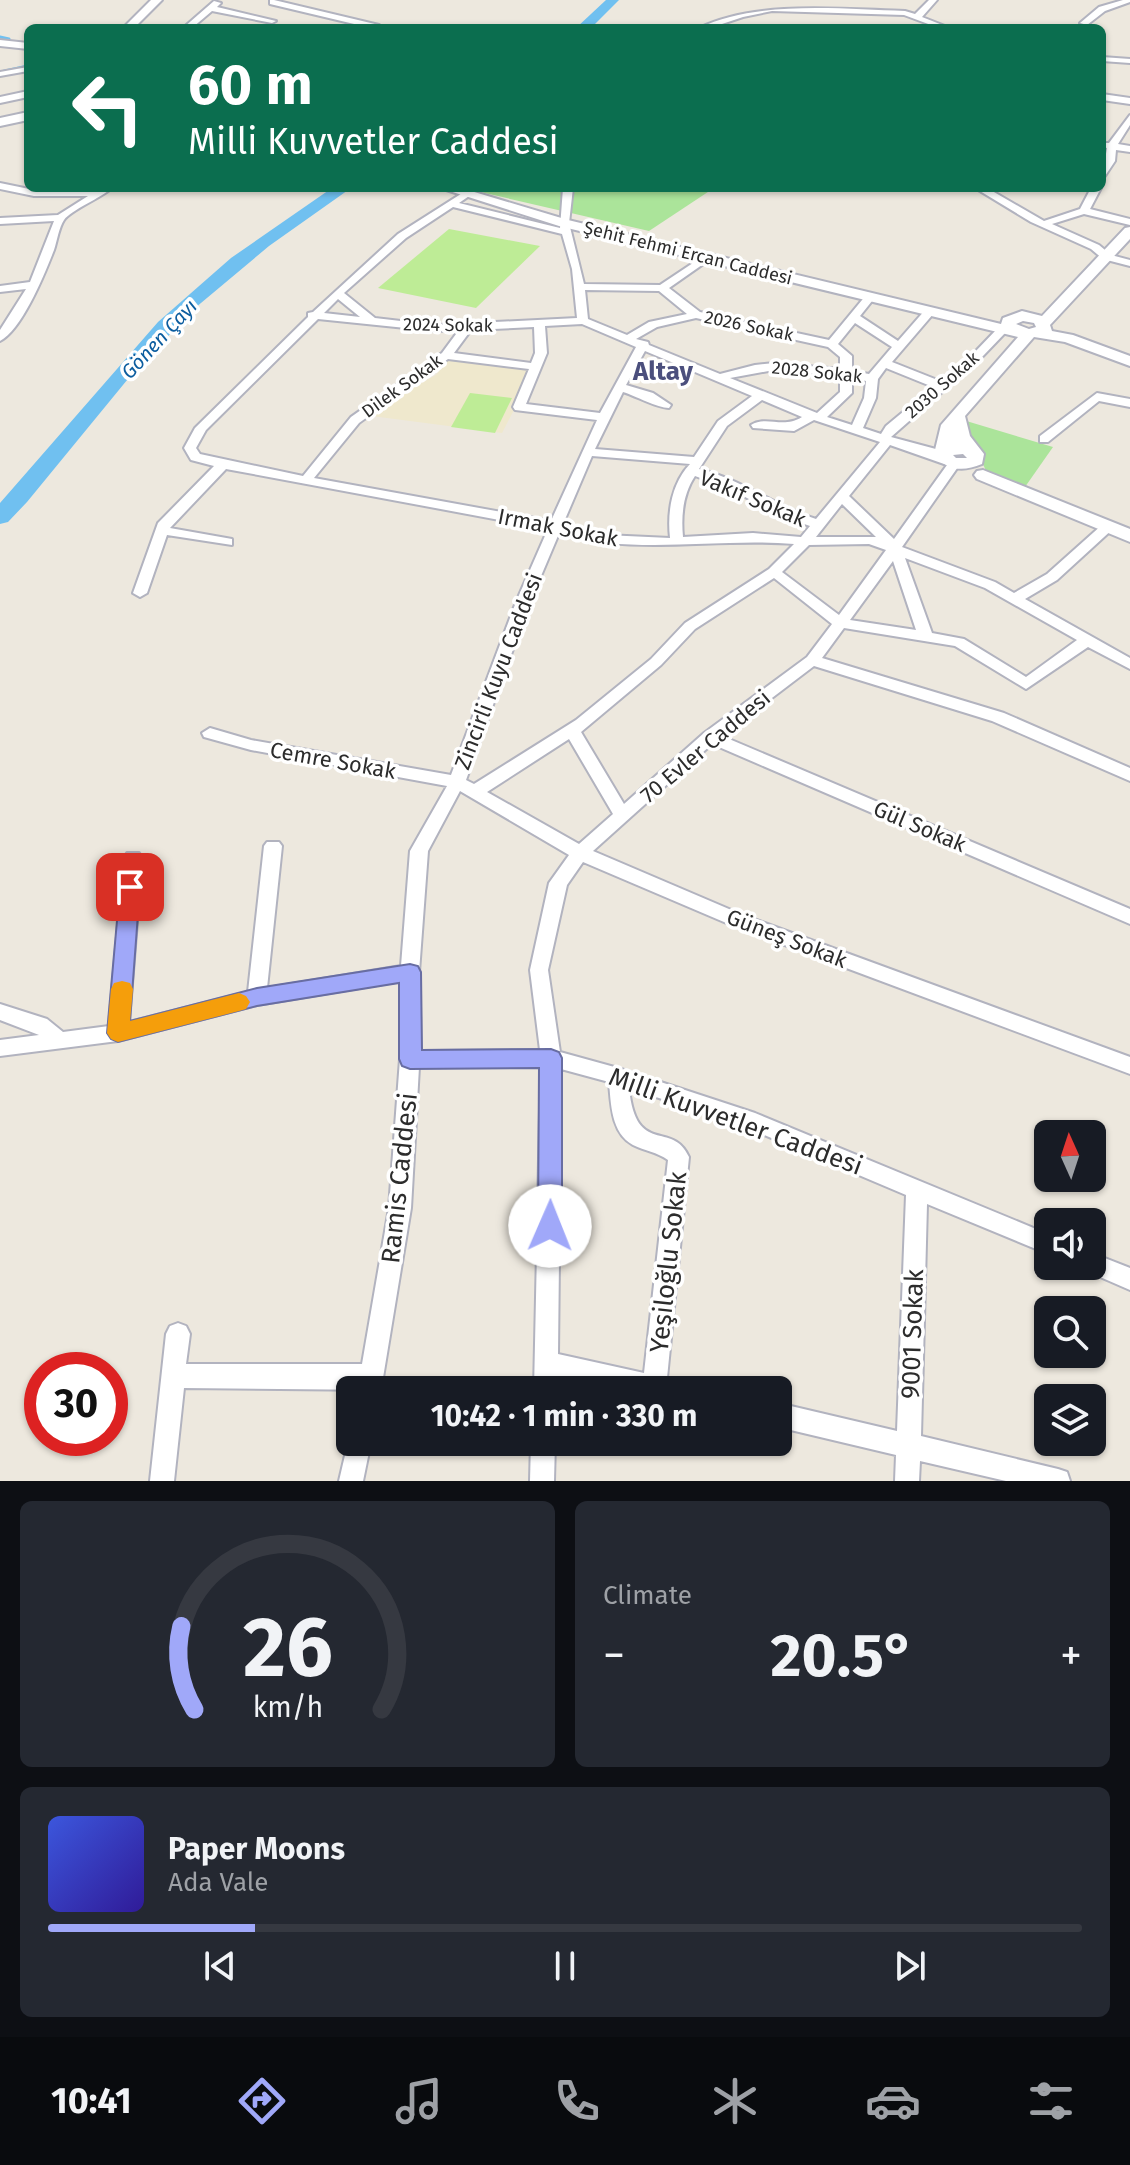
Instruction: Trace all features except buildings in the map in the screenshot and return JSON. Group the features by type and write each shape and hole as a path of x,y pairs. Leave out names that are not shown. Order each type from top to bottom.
{"main road":[{"path":"118,24 141,0"},
{"path":"132,24 157,0"},
{"path":"0,43 24,46"},
{"path":"0,122 24,119"},
{"name":"Şehit Fehmi Ercan Caddesi","path":"455,194 565,228 871,296 1002,330 1030,326"},
{"path":"1130,231 1059,307 1030,326 947,429 960,461 1130,536"},
{"name":"Şehit Fehmi Ercan Caddesi","path":"930,311 1030,326"},
{"path":"1030,326 1130,361"},
{"path":"957,415 962,436 960,461"}],"street":[{"path":"192,24 220,0"},
{"path":"918,16 933,0"},
{"path":"1084,23 1102,9 1130,0"},
{"path":"225,11 276,1 364,24"},
{"path":"211,8 272,21"},
{"path":"263,24 304,9"},
{"path":"715,24 772,9 885,11 918,16 937,24"},
{"path":"1106,59 1128,59"},
{"path":"0,74 24,70"},
{"path":"0,100 24,95"},
{"path":"1106,98 1130,101"},
{"path":"1107,145 1130,118"},
{"path":"1107,145 1130,149"},
{"path":"1106,168 1110,161 1107,145"},
{"path":"0,186 24,191"},
{"path":"29,192 57,192"},
{"path":"0,221 60,218 100,192"},
{"path":"568,192 565,228 583,321 644,344 717,379 816,417 960,461"},
{"path":"987,192 1043,224 1095,247 1107,257 1130,263"},
{"path":"1084,211 1094,192"},
{"name":"Irmak Sokak","path":"455,194 312,315 193,438 190,448 195,457 305,481 555,526 605,539 677,541 753,537 805,541 871,540 895,548"},
{"path":"1043,224 1084,211 1130,222"},
{"path":"0,338 18,315 53,241 60,218"},
{"path":"578,287 662,288 705,258"},
{"path":"0,289 32,285"},
{"name":"2026 Sokak","path":"662,288 696,315 832,344"},
{"path":"337,293 354,310 374,322"},
{"path":"757,425 794,427 816,417 846,393 846,356 832,344 871,296"},
{"path":"855,431 870,398 872,378 930,311"},
{"name":"2024 Sokak","path":"312,315 435,328 583,321"},
{"path":"629,339 653,324 696,315"},
{"path":"854,317 898,346"},
{"path":"539,324 541,353 519,407 604,417"},
{"name":"Dilek Sokak","path":"305,481 355,420 446,355 467,327"},
{"name":"2030 Sokak","path":"466,787 572,730 656,662 690,626 774,572 842,497 890,429 978,355 1002,330"},
{"name":"Zincirli Kuyu Caddesi","path":"466,787 555,526 604,417 644,344"},
{"path":"446,355 537,367"},
{"path":"883,363 939,385"},
{"name":"2028 Sokak","path":"717,379 739,370 775,365 872,378"},
{"path":"619,387 665,405"},
{"path":"677,541 675,522 679,490 722,424 760,396"},
{"path":"1044,439 1097,397 1130,403"},
{"name":"Vakıf Sokak","path":"587,452 695,466 754,493 777,509 817,524"},
{"name":"70 Evler Caddesi","path":"547,1376 551,1058 539,970 558,883 580,853 710,737 812,660 960,461"},
{"path":"140,593 161,530 223,465"},
{"path":"842,497 895,548 1016,598 1086,641 1128,661"},
{"path":"1016,598 1052,577 1108,527"},
{"path":"161,530 227,542"},
{"path":"895,548 925,635"},
{"path":"774,572 841,623 959,642 1026,684 1086,641"},
{"path":"812,660 998,717 1130,775"},
{"path":"572,730 622,816"},
{"name":"Cemre Sokak","path":"210,733 251,745 466,787"},
{"name":"Gül Sokak","path":"710,737 1130,917"},
{"name":"Güneş Sokak","path":"466,787 580,853 737,920 1130,1066"},
{"name":"Ramis Caddesi","path":"372,1376 400,1208 410,1059 410,972 419,851 466,787"},
{"path":"257,997 273,846"},
{"path":"118,1033 133,858"},
{"path":"0,1048 118,1033 257,997 410,972"},
{"path":"0,1012 40,1025 58,1039"},
{"name":"Milli Kuvvetler Caddesi","path":"410,1059 551,1058 618,1076 748,1119 1034,1238"},
{"name":"Yeşiloğlu Sokak","path":"618,1076 626,1126 631,1135 671,1148 679,1157 662,1376"},
{"name":"9001 Sokak","path":"907,1481 917,1188"},
{"path":"1106,1269 1130,1279"},
{"path":"162,1481 178,1334"},
{"path":"547,1363 606,1376"},
{"path":"174,1376 336,1382"},
{"path":"792,1418 1058,1481"},
{"path":"351,1481 356,1456"},
{"path":"542,1481 543,1456"}],"shaded area":[{"path":"448,358 534,371 502,433 364,415 436,375"}],"green space":[{"path":"480,192 708,192 649,231"},
{"path":"449,229 540,246 476,308 378,288"},
{"path":"470,393 512,398 495,433 451,427"},
{"path":"963,420 1053,447 1025,487 987,473"}],"waterway":[{"name":"Gönen Çayı","path":"587,24 613,0"},
{"path":"0,37 9,39"},
{"path":"0,72 24,67"},
{"name":"Gönen Çayı","path":"0,517 165,326 237,262 337,192"}],"slow traffic":[{"path":"122,989 118,1033 239,1002"}],"district":[{"name":"Altay","path":"663,371"}],"route":[{"path":"130,887 118,1033 257,997 410,972 410,1059 551,1058 550,1226"}]}
